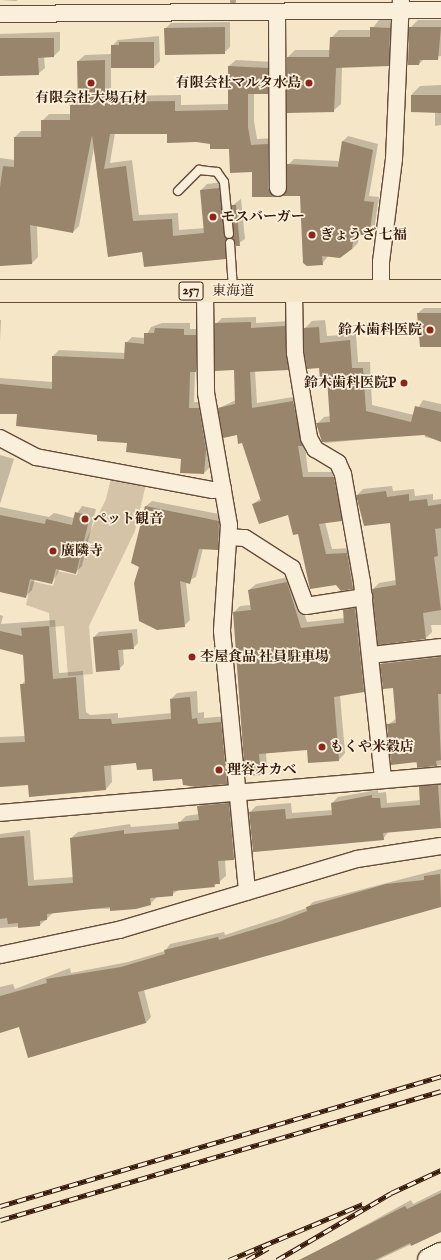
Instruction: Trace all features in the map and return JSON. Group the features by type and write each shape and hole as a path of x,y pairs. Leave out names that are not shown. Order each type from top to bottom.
{"highway":[{"name":"東海道","path":"0,291 441,291"}],"street":[{"path":"0,14 57,7 277,12 401,5 441,10"},
{"path":"381,291 381,262 395,152 401,5"},
{"path":"277,12 278,188"},
{"path":"205,291 206,393 223,488 229,537 222,631 236,793 247,892"},
{"path":"294,291 295,353 309,438 315,449 342,468 364,597 383,780"},
{"path":"0,438 42,459 213,490 223,488"},
{"path":"229,537 245,538 292,568 306,606 364,597"},
{"path":"371,655 441,647"},
{"path":"0,813 441,775"},
{"path":"0,955 119,930 357,859 441,846"},
{"path":"429,1260 441,1254"}],"lane":[{"path":"178,191 199,170 217,172 224,182 230,238 233,292"}],"shaded area":[{"path":"111,478 146,484 135,531 89,626 93,674 68,676 64,626 50,627 49,613 26,605 31,581 53,586 57,571 77,575 84,544 106,499"}],"building":[{"path":"225,27 225,54 165,55 164,28"},
{"name":"有限会社マルタ水島","path":"370,27 390,28 389,66 336,68 334,112 287,113 287,57 329,57 330,37 370,37"},
{"path":"409,27 441,27 438,60 420,60 419,65 408,65"},
{"path":"0,38 54,38 54,57 38,58 39,75 0,76"},
{"path":"119,42 154,42 154,68 111,68 111,45 119,45"},
{"path":"105,60 105,102 175,101 175,111 228,110 228,66 268,68 268,94 248,94 248,127 251,145 268,144 268,188 275,197 252,197 252,172 230,173 229,149 210,149 210,144 196,142 167,143 167,134 110,134 104,169 126,166 133,221 172,219 173,236 204,233 200,190 219,188 227,239 226,259 144,267 142,252 108,257 92,135 73,233 30,225 32,264 0,266 0,187 3,166 14,167 14,137 41,137 41,120 70,120 70,105 78,105 77,61"},
{"path":"411,95 441,95 441,113 411,112"},
{"path":"342,141 373,150 364,201 374,202 369,236 354,234 352,249 340,258 322,256 323,265 307,266 303,263 300,196 282,196 287,188 287,164 338,167"},
{"path":"232,205 236,205 240,246 236,246 233,238"},
{"name":"鈴木歯科医院","path":"417,313 441,313 441,347 420,347"},
{"path":"251,322 251,328 285,326 288,370 250,372 252,408 293,401 302,446 298,446 303,477 334,477 342,521 319,524 326,554 347,553 353,589 341,591 336,585 310,589 298,534 293,535 288,515 259,524 252,504 261,501 242,443 238,444 237,435 223,438 218,408 235,404 234,370 215,371 215,323"},
{"path":"319,327 320,343 350,340 352,368 363,368 366,411 411,422 415,406 441,412 441,442 424,435 322,442 316,423 330,422 327,379 320,379 319,368 307,369 304,352 304,328"},
{"path":"155,328 184,329 184,335 196,335 196,372 190,372 189,408 199,408 206,450 204,474 180,473 181,459 126,452 127,443 97,441 97,435 16,426 17,414 0,414 0,384 52,389 52,356 124,359 125,342 144,344 144,333 154,333"},
{"path":"386,491 387,497 409,494 409,501 427,499 428,506 441,504 441,528 435,529 438,556 434,557 441,610 423,613 426,639 378,645 372,589 396,585 390,523 364,526 356,495"},
{"path":"145,506 219,521 218,550 199,549 190,584 180,581 185,627 157,630 139,621 134,583 139,567 131,563"},
{"path":"75,512 90,516 76,574 56,569 52,584 30,579 26,598 0,592 0,515 45,524 46,519 72,525"},
{"path":"287,582 301,628 344,623 343,610 355,608 364,692 334,697 339,761 308,763 307,750 259,754 261,775 245,776 233,612 251,610 248,590"},
{"path":"49,626 53,679 76,677 79,719 111,719 112,724 171,719 170,699 190,697 192,719 197,718 198,724 221,722 227,784 196,787 183,785 182,779 153,781 152,769 137,770 136,763 104,766 106,790 29,797 28,785 0,787 0,743 25,742 20,684 25,684 23,655 0,649 0,631 22,636 21,628"},
{"path":"132,633 134,649 118,650 120,670 96,672 93,637"},
{"path":"441,657 441,694 438,694 441,760 436,761 437,766 417,768 417,762 391,765 387,724 396,723 393,688 383,689 380,664"},
{"path":"438,785 441,828 383,833 384,840 253,852 249,812 285,809 286,819 332,815 331,803 372,795 372,798 380,798 381,808 420,805 419,786"},
{"path":"229,803 234,860 218,861 220,884 214,884 215,887 173,891 173,896 150,898 151,905 136,909 110,911 110,907 47,914 47,920 40,921 40,926 18,928 18,923 8,924 7,918 0,919 0,838 24,836 28,886 73,883 70,838 124,830 124,834 179,829 178,822 199,820 197,806"},
{"path":"440,874 441,907 138,992 146,1023 28,1058 19,1027 0,1033 0,996 47,983 46,979 121,967 165,954 164,950 218,937 219,940 279,922 307,911 306,907 386,884 424,880 424,876"},
{"path":"441,1193 441,1232 411,1246 410,1243 375,1260 299,1260 405,1206 407,1209"}],"railway":[{"path":"0,1206 441,1076"},
{"path":"0,1220 441,1091"},
{"path":"277,1260 391,1193 441,1170"},
{"path":"229,1260 363,1204"},
{"path":"247,1260 268,1248"}],"place":[{"name":"有限会社大場石材","path":"91,83"},
{"name":"有限会社マルタ水島","path":"309,83"},
{"name":"モスバーガー","path":"213,217"},
{"name":"ぎょうざ 七福","path":"312,235"},
{"name":"鈴木歯科医院","path":"430,330"},
{"name":"鈴木歯科医院P","path":"404,383"},
{"name":"ペット観音","path":"85,519"},
{"name":"廣隣寺","path":"53,551"},
{"name":"杢屋食品 社員駐車場","path":"192,657"},
{"name":"もくや米穀店","path":"322,747"},
{"name":"理容オカベ","path":"219,770"}]}
